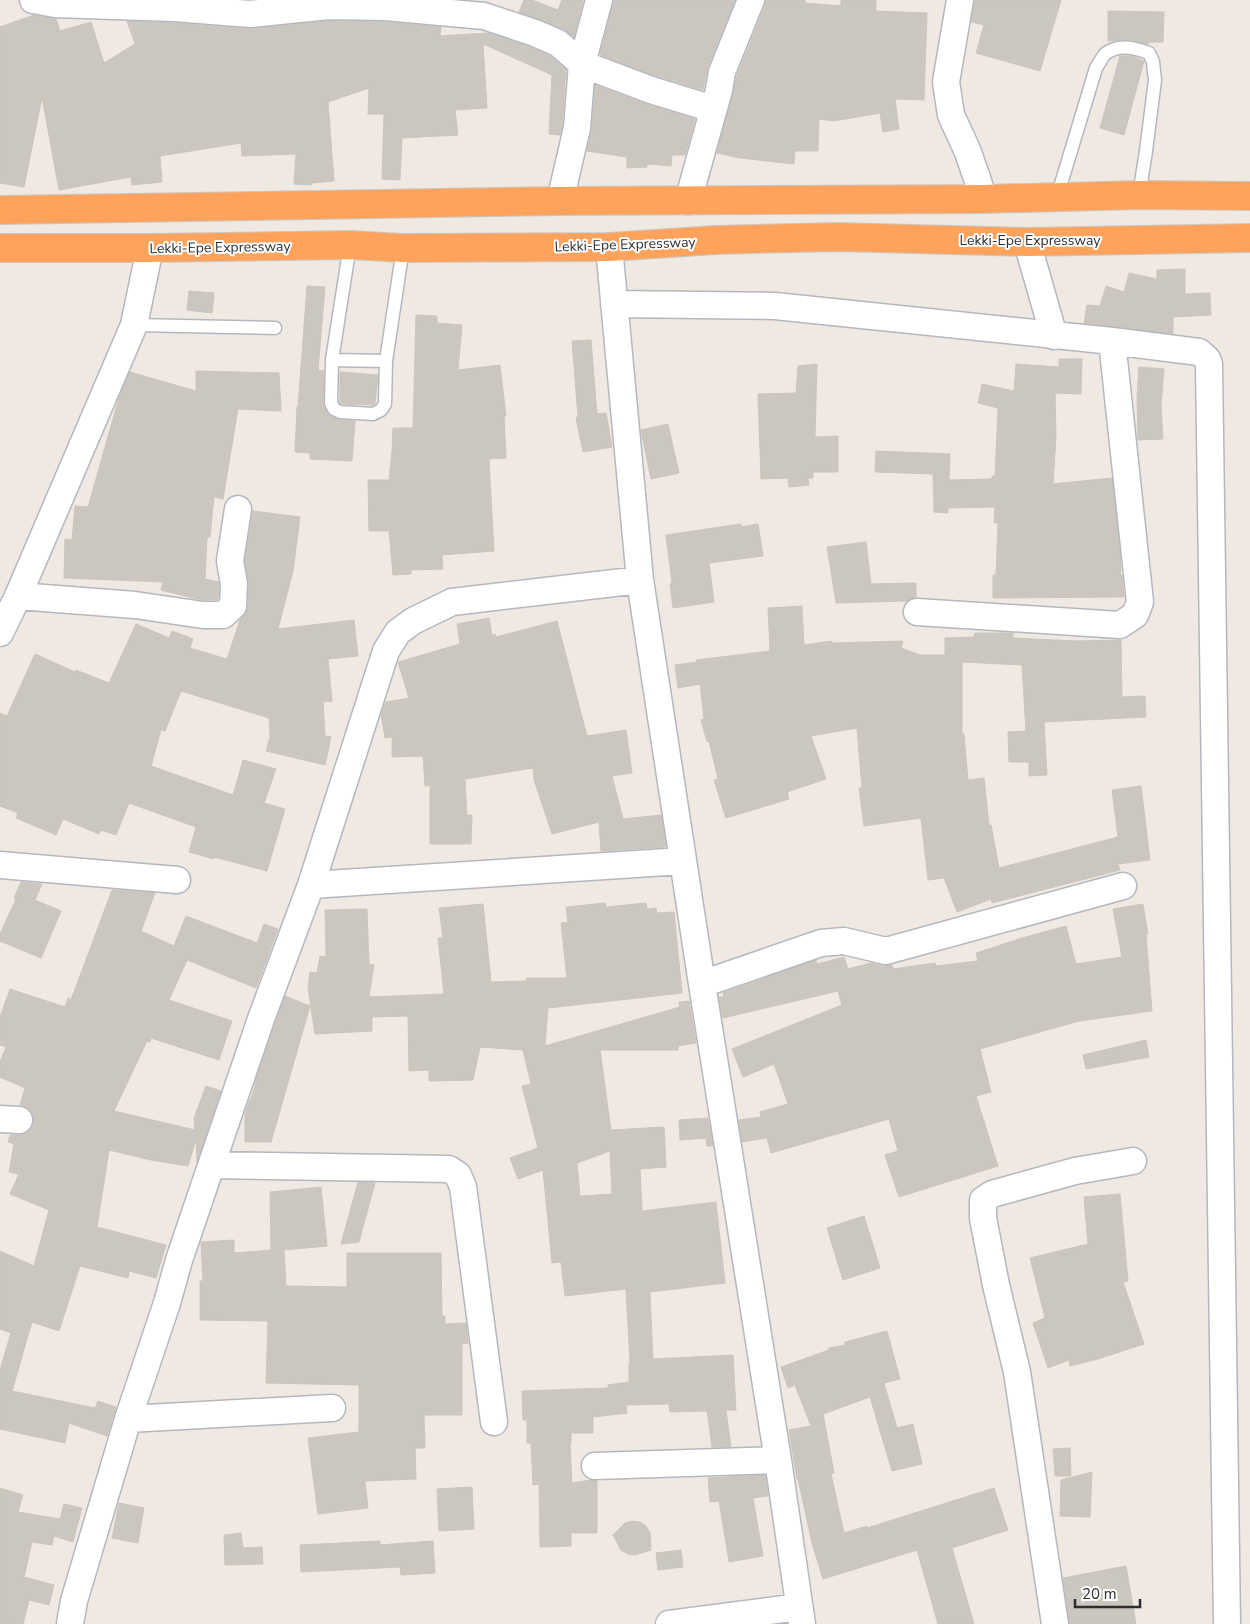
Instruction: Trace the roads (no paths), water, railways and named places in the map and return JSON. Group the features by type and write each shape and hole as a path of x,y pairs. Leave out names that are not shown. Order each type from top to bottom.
{"highway":[{"path":"2,207 796,199 984,199 1138,195 1250,196"},
{"name":"Lekki-Epe Expressway","path":"0,248 350,245 403,248 609,247 716,240 838,237 1027,242 1250,238"}],"street":[{"path":"33,0 55,4 174,8 250,14 329,6 386,3 484,16 535,33 558,43 582,64 651,90 713,109"},
{"path":"560,201 577,128 582,64 599,0"},
{"path":"688,201 719,90 722,72 752,0"},
{"path":"960,0 946,82 951,115 968,152 984,199"},
{"path":"1027,242 1054,336"},
{"path":"609,247 640,580 801,1615 668,1624"},
{"path":"0,633 18,596 134,325 150,248"},
{"path":"614,304 775,306 1112,341 1199,352 1207,359 1209,364 1227,1624"},
{"path":"917,612 1120,625 1135,615 1140,602 1112,341"},
{"path":"18,596 135,605 203,615 223,615 233,606 234,584 230,561 238,509"},
{"path":"70,1624 74,1601 128,1419 167,1303 179,1260 261,1019 311,885 386,651 398,632 413,621 452,602 640,580"},
{"path":"311,885 683,861"},
{"path":"0,865 177,880"},
{"path":"702,984 821,943 844,941 886,952 1124,886"},
{"path":"1055,1624 1017,1372 996,1285 983,1218 983,1200 992,1194 1076,1170 1133,1160"},
{"path":"212,1165 449,1169 458,1175 463,1187 494,1422"},
{"path":"128,1419 332,1408"},
{"path":"595,1466 778,1460"}],"lane":[{"path":"1057,197 1096,68 1105,54 1119,48 1134,48 1149,53 1155,72 1146,150 1138,195"},
{"path":"350,245 332,360 331,403 334,409 340,412 373,414 381,410 386,404 386,361 403,248"},
{"path":"134,325 276,328"},
{"path":"332,360 386,361"}]}
